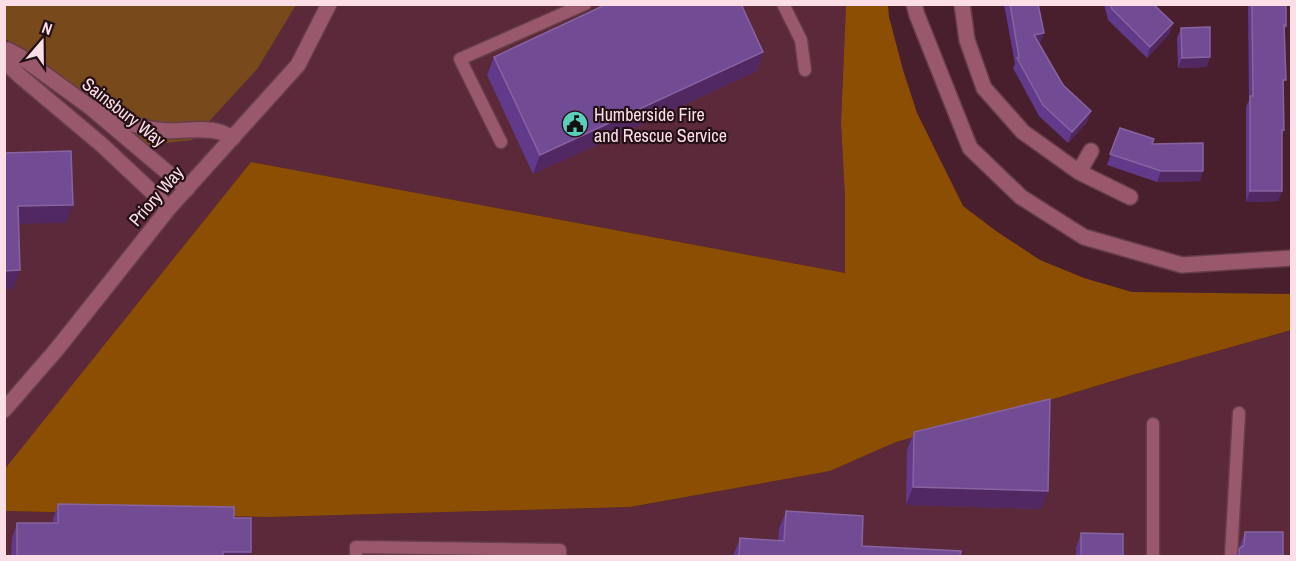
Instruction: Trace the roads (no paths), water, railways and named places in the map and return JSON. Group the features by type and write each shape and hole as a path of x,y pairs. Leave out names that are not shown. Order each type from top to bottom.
{"street":[{"name":"Priory Way","path":"4,410 57,349 169,208 298,65 329,4"},
{"path":"914,4 916,15 970,148 1021,197 1084,237 1182,265 1292,258"},
{"path":"962,4 967,40 984,88 1023,132 1080,172 1130,197"},
{"name":"Sainsbury Way","path":"4,51 8,50 21,57 90,107 187,189"},
{"path":"4,61 102,145 169,208"},
{"path":"90,107 143,128 160,131 210,130 232,138"},
{"path":"1080,172 1090,151"}],"lane":[{"path":"501,142 460,59 585,4"},
{"path":"783,4 801,40 805,70"},
{"path":"1230,556 1239,413"},
{"path":"1153,424 1153,556"},
{"path":"356,556 356,547 560,550 560,556"}],"place":[{"name":"Humberside Fire and Rescue Service","path":"575,124"}]}
